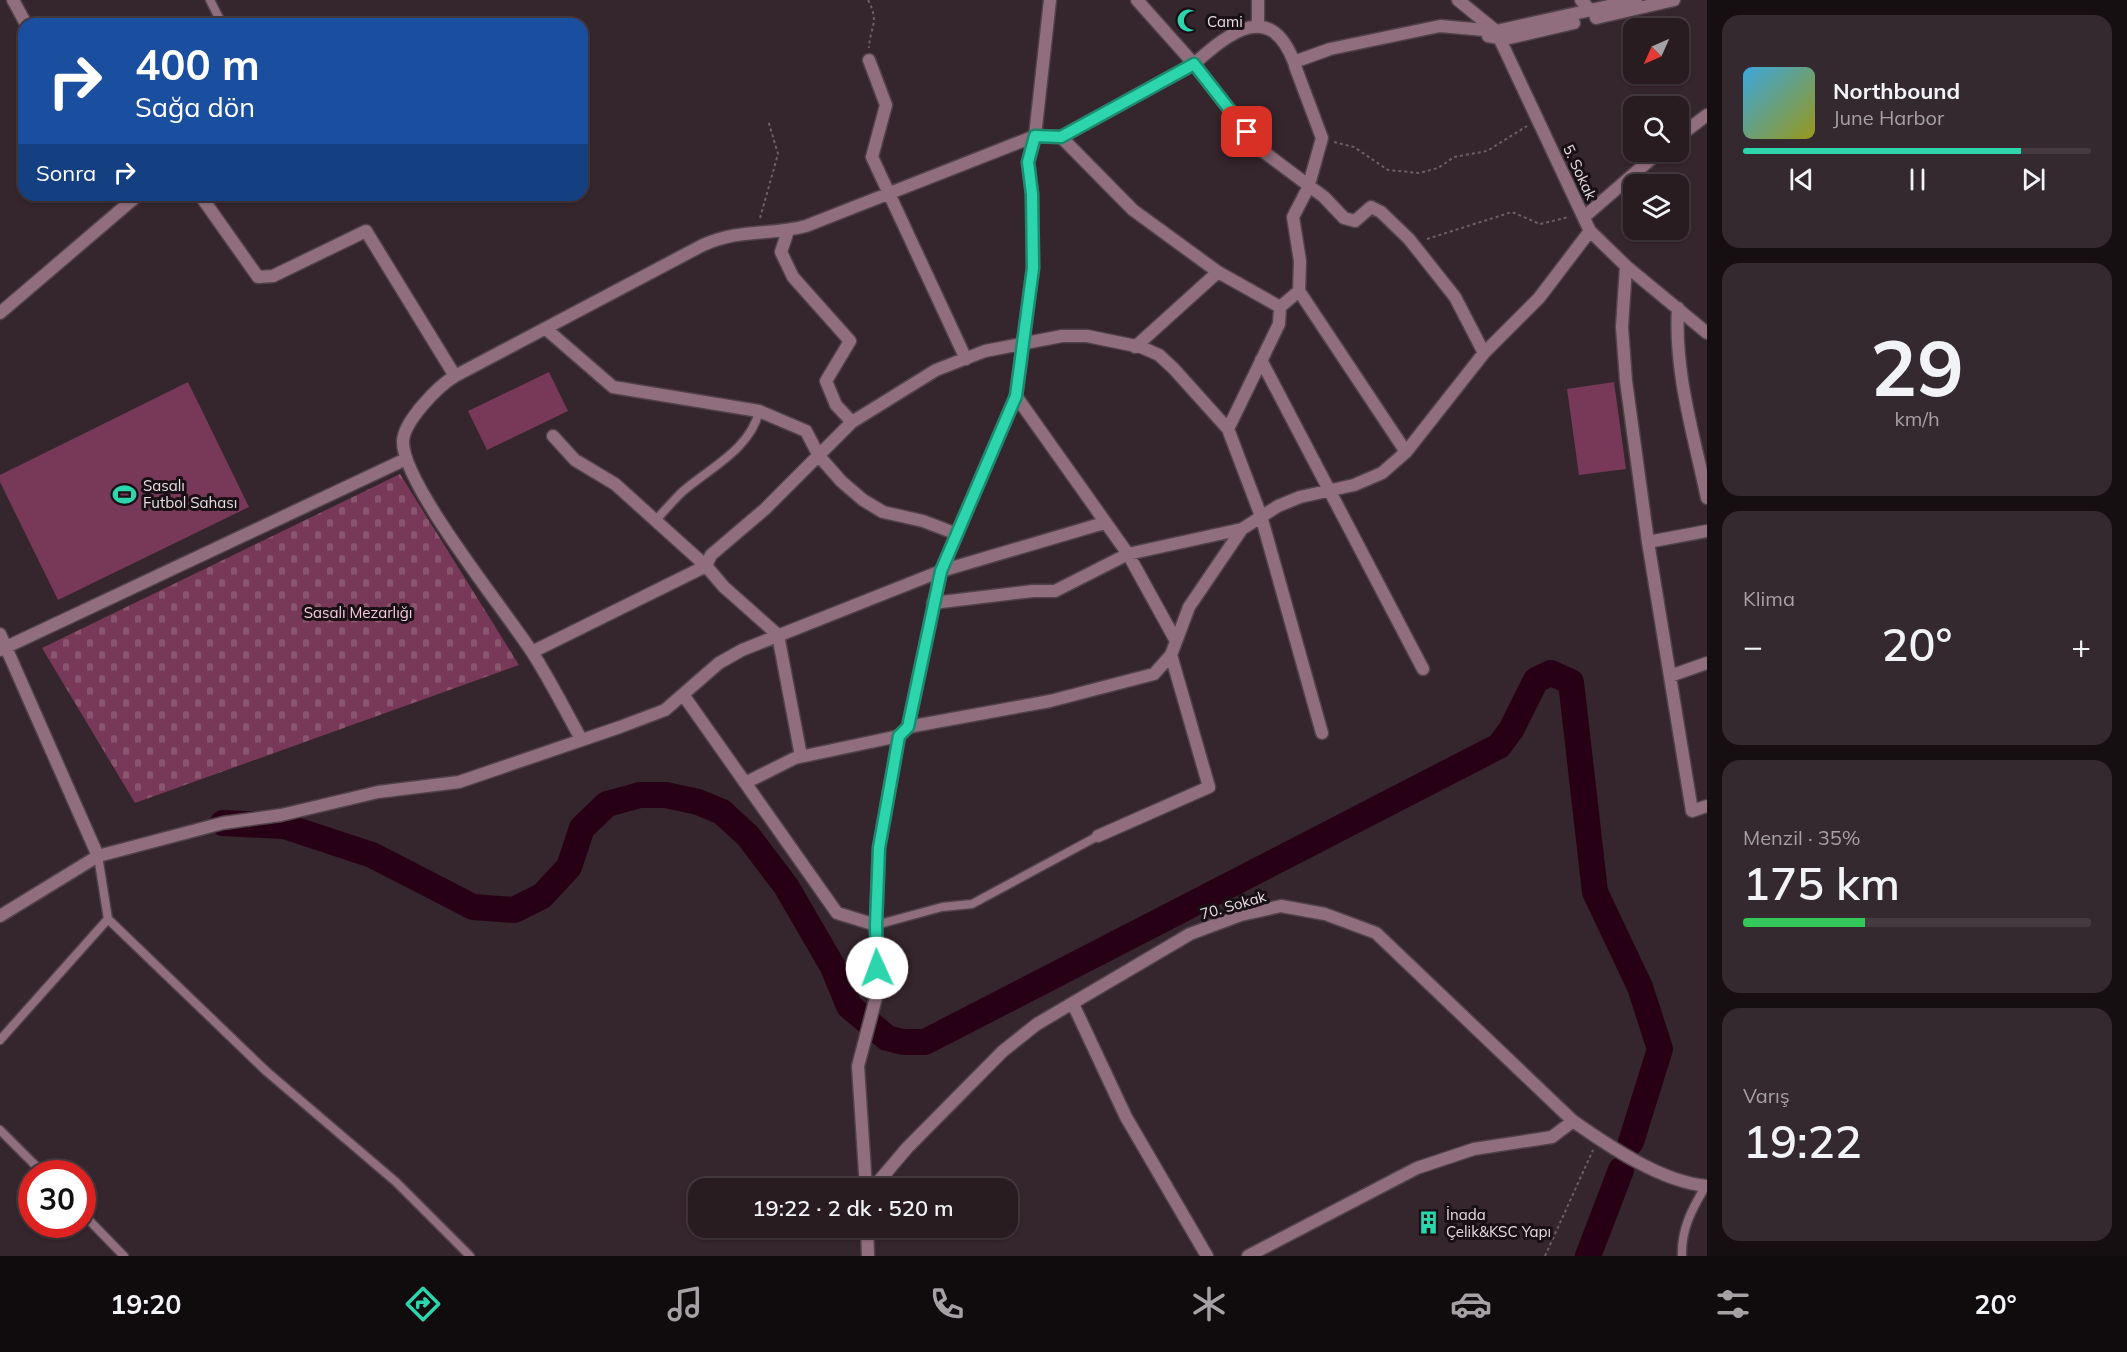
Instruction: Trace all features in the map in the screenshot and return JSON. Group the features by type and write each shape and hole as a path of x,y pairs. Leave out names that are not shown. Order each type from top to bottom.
{"street":[{"path":"13,0 23,18"},
{"path":"865,1178 858,1066 878,990 876,925 879,848 941,571 1016,396 1033,268 1032,194 1028,162 1035,136 1050,0"},
{"path":"1137,0 1194,64 1260,149 1308,188 1324,197 1344,218 1355,221 1371,207 1409,239 1455,297 1484,353"},
{"path":"1258,0 1258,25"},
{"name":"5. Sokak","path":"1458,0 1498,34 1590,231 1626,266 1707,333"},
{"path":"1581,0 1591,11"},
{"path":"1294,64 1330,50 1440,26 1498,34 1636,0"},
{"path":"1498,34 1505,39 1674,0"},
{"path":"581,739 532,652 452,538 406,459 403,441 427,397 441,384 455,376 703,245 740,232 788,231 887,195 1035,136 1061,137 1194,64 1239,28 1267,26 1286,42 1322,138 1308,188 1293,217 1300,261 1299,291 1406,452"},
{"path":"869,60 886,105 872,157 887,195 966,359"},
{"path":"1689,129 1707,115"},
{"path":"1061,137 1133,210 1218,272 1280,307"},
{"path":"1583,214 1647,162"},
{"path":"0,313 128,201"},
{"path":"204,201 258,277 273,276 366,231 455,376"},
{"path":"788,231 781,252 793,277 850,341 826,381 836,405 852,422"},
{"path":"745,783 801,756 904,731 1050,701 1154,674 1171,655 1189,607 1242,529 1261,516 1300,497 1354,484 1382,473 1406,452 1484,353 1539,298 1590,231"},
{"path":"1626,266 1622,327 1626,381 1648,542 1692,811 1707,806"},
{"path":"1135,346 1218,272"},
{"path":"1228,429 1279,324 1280,307 1299,291"},
{"path":"1678,308 1676,335 1681,373 1707,498"},
{"path":"546,329 613,387 759,411 806,431 819,456 841,482 863,500 883,513 923,521 957,534"},
{"path":"532,652 706,566 717,550 765,509 852,422 936,370 985,351 1023,342 1062,336 1087,336 1135,346 1159,355 1228,429 1261,516 1322,733"},
{"path":"1261,360 1423,669"},
{"path":"1016,396 1128,554 1176,641"},
{"path":"553,436 575,460 615,484 656,520 777,635 801,756"},
{"path":"3,648 406,459"},
{"path":"0,916 98,856 223,823 281,815 378,792 459,782 665,710 684,696 718,663 777,635 941,571 1104,523"},
{"path":"933,603 1012,593 1055,591 1128,554 1242,529"},
{"path":"1648,542 1707,531"},
{"path":"0,634 3,648 98,856"},
{"path":"1098,836 1209,787 1171,655"},
{"path":"1670,676 1707,663"},
{"path":"684,696 837,913 876,925"},
{"name":"70. Sokak","path":"882,1178 907,1148 1003,1052 1037,1023 1190,934 1241,915 1281,906 1325,914 1376,933 1573,1121 1598,1139 1659,1174 1706,1186"},
{"path":"1072,1004 1126,1117 1207,1256"},
{"path":"1248,1256 1417,1168 1474,1149 1552,1137 1573,1121"},
{"path":"867,1238 868,1256"}],"lane":[{"path":"210,0 219,18"},
{"path":"656,520 682,492 729,456 757,420 759,411"},
{"path":"876,925 942,907 972,904 1098,836"},
{"path":"98,856 108,919 266,1071 396,1182 470,1256"},
{"path":"0,1040 108,919"},
{"path":"0,1130 30,1160"},
{"path":"1682,1256 1681,1242 1689,1214 1706,1186"},
{"path":"96,1228 124,1256"}],"path":[{"path":"868,0 875,13 876,27 870,36 869,60"},
{"path":"756,232 778,154 768,120"},
{"path":"1322,138 1354,147 1388,170 1419,173 1438,168 1454,157 1487,151 1539,120"},
{"path":"1409,239 1427,239 1512,212 1540,224 1583,214"},
{"path":"1545,1256 1598,1139"}],"green space":[{"path":"549,372 568,411 487,450 468,411"},
{"name":"Sasalı Futbol Sahası","path":"188,382 249,507 58,600 0,482 0,475"},
{"path":"1614,382 1626,469 1579,475 1567,389"},
{"name":"Sasalı Mezarlığı","path":"400,474 519,665 135,803 42,648"}],"waterway":[{"path":"223,823 284,826 372,855 473,907 514,910 542,896 569,867 582,828 607,804 640,795 666,795 698,802 722,812 748,836 786,886 833,967 849,1006 887,1038 903,1042 925,1042 1499,746 1511,730 1536,680 1551,673 1571,682 1595,892 1640,987 1660,1049 1631,1142"},
{"path":"1588,1256 1621,1170"}],"place":[{"name":"Cami","path":"1189,21"},
{"name":"Sasalı Futbol Sahası","path":"125,494"},
{"name":"İnada Çelik&KSC Yapı","path":"1428,1223"}],"route":[{"path":"877,968 879,848 899,736 908,727 941,571 1016,396 1033,268 1032,194 1028,162 1035,136 1061,137 1194,64 1247,132"}]}
